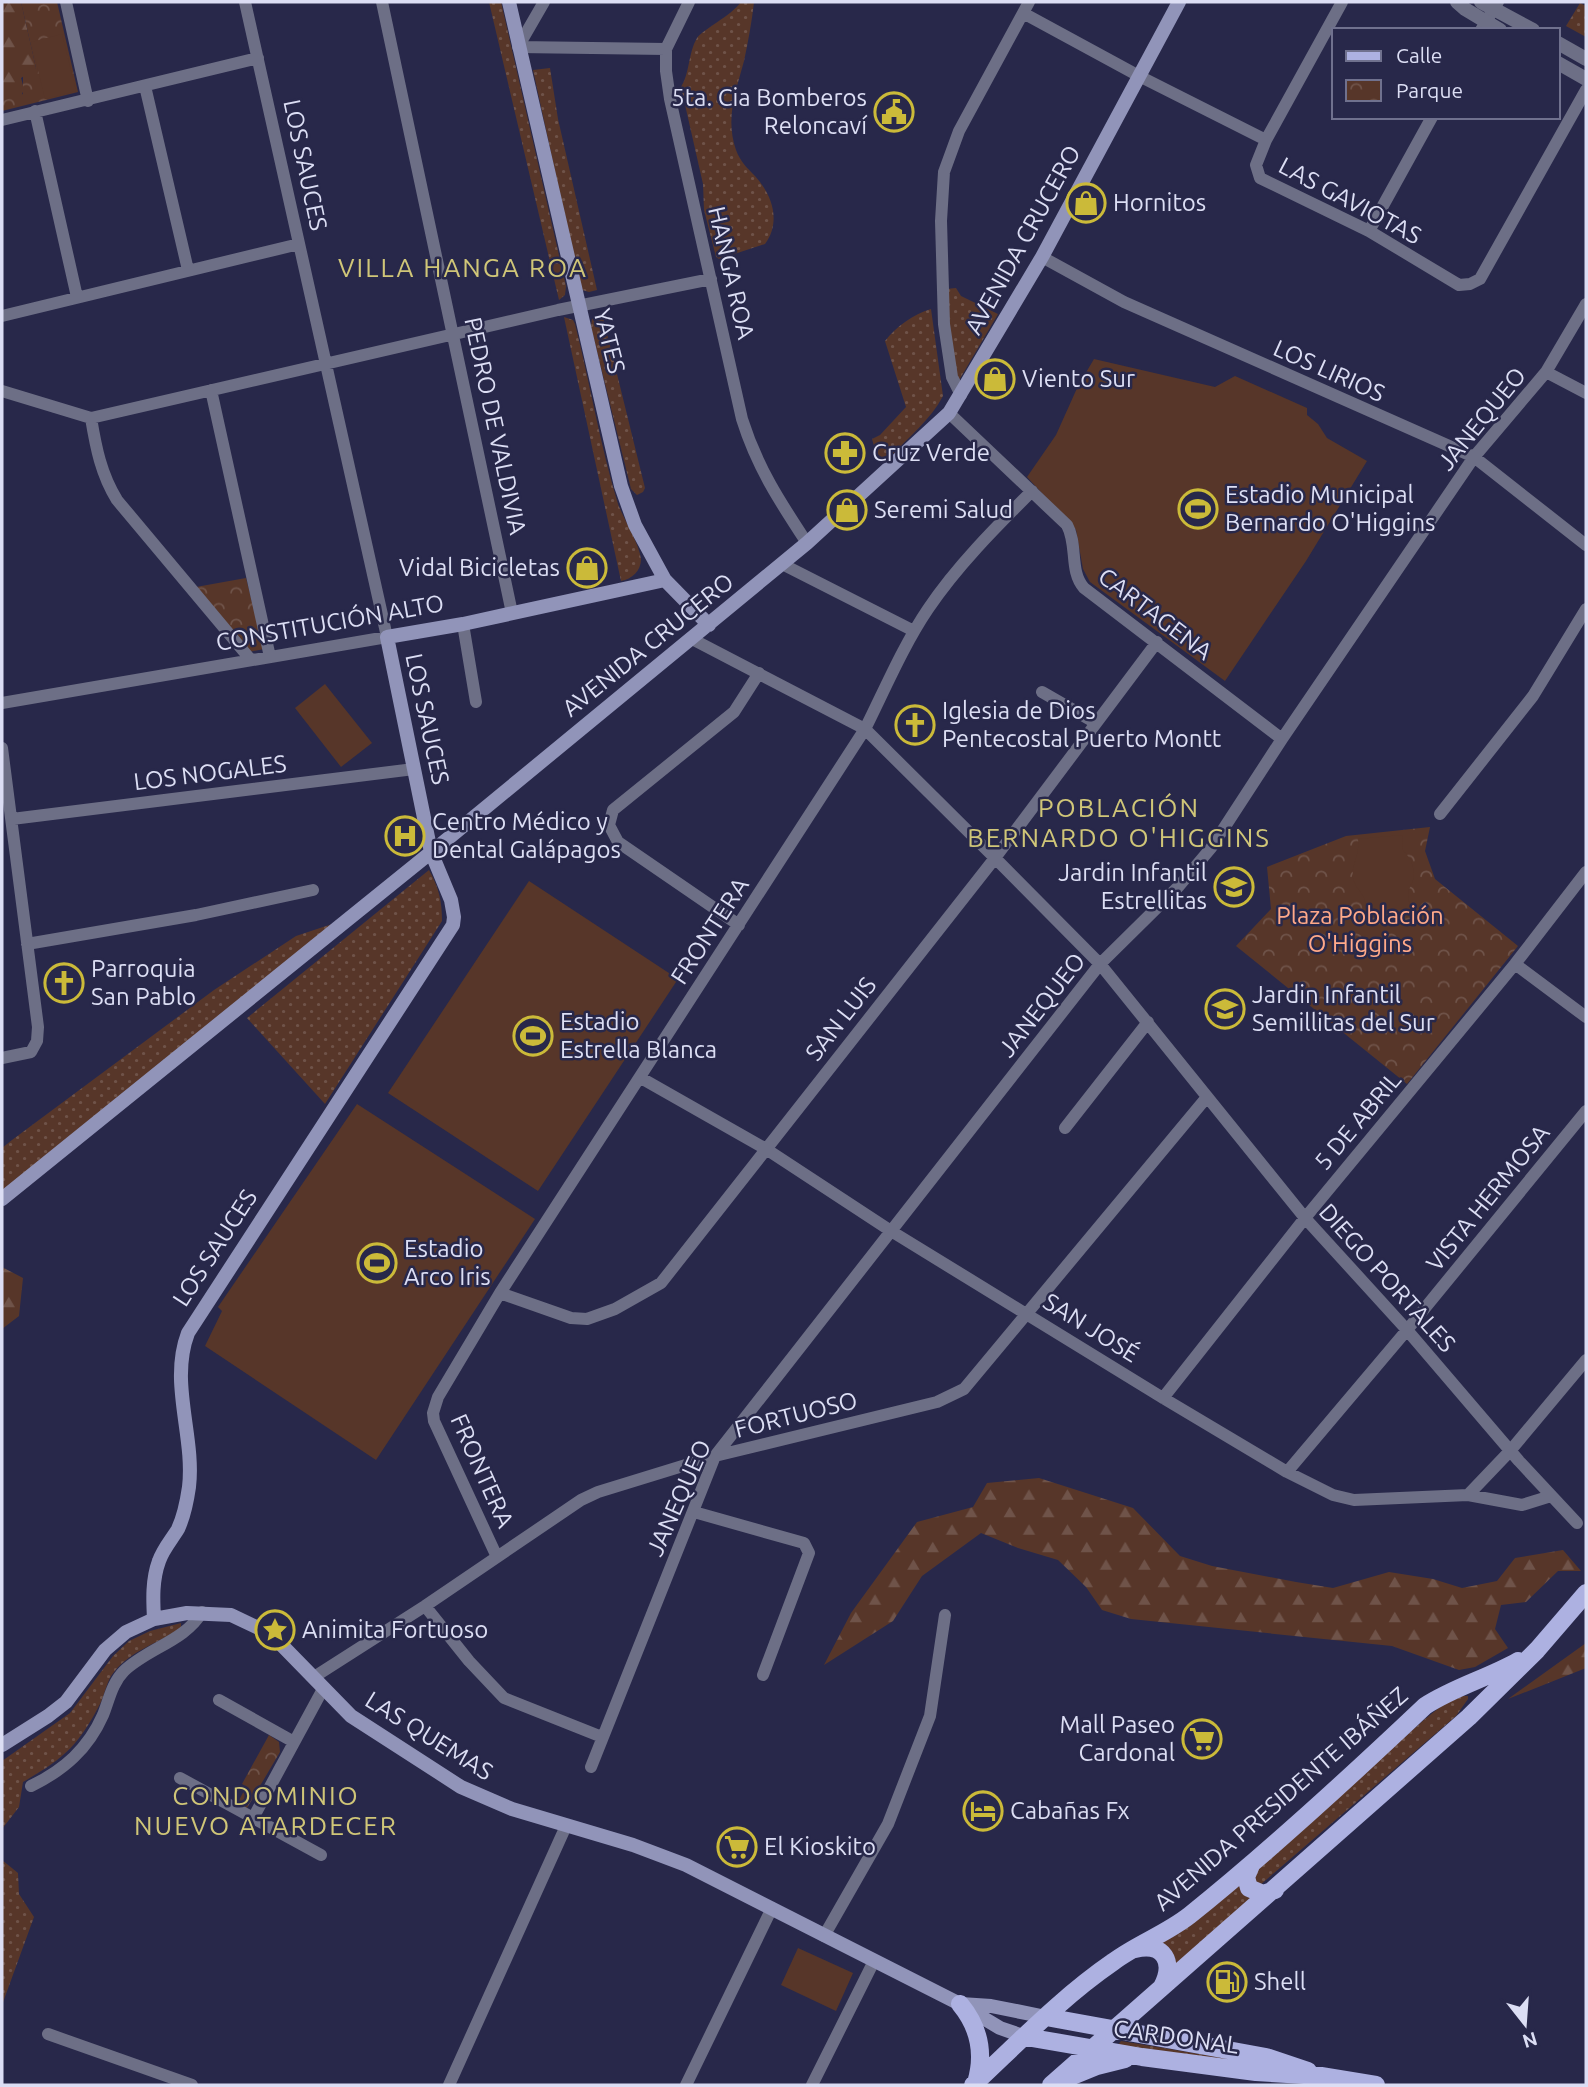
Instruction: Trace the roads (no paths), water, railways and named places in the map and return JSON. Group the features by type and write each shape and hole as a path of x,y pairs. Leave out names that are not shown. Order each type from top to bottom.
{"main road":[{"name":"YATES","path":"509,2 577,306 621,486 635,525 665,580 709,625"},
{"name":"AVENIDA CRUCERO","path":"2,1199 709,625 807,543 949,413 1042,257 1180,2"},
{"name":"CONSTITUCIÓN ALTO","path":"387,637 463,624 665,580"},
{"name":"LOS SAUCES","path":"154,1619 155,1574 159,1559 179,1526 186,1507 189,1485 180,1368 184,1343 192,1323 450,932 453,909 431,852 387,637"},
{"name":"AVENIDA PRESIDENTE IBÁÑEZ","path":"1052,2085 1469,1717 1536,1650 1586,1593"},
{"name":"LAS QUEMAS","path":"2,1745 66,1702 115,1640 126,1632 154,1619 202,1612 231,1615 271,1634 351,1716 461,1787 496,1803 634,1845 686,1866 960,2004 1000,2028 1026,2037"},
{"name":"AVENIDA PRESIDENTE IBÁÑEZ","path":"975,2084 1088,1980 1129,1951 1188,1917 1254,1861 1424,1706 1461,1686 1500,1672 1536,1650"},
{"path":"1461,1686 1470,1691 1475,1699 1469,1717"},
{"path":"1254,1861 1247,1871 1249,1888 1263,1894 1275,1890"},
{"path":"1129,1951 1150,1948 1165,1956 1169,1973 1162,1987"},
{"name":"LAS QUEMAS","path":"960,2004 991,2006 1046,2017"},
{"path":"960,2004 969,2015 978,2036 981,2060 975,2084"},
{"name":"CARDONAL","path":"1046,2017 1266,2057 1321,2076"},
{"name":"CARDONAL","path":"1026,2037 1090,2050 1256,2072 1321,2076 1376,2085"},
{"path":"1052,2085 1097,2066 1142,2057"}],"street":[{"path":"66,2 88,101"},
{"name":"LOS SAUCES","path":"245,2 387,637"},
{"name":"PEDRO DE VALDIVIA","path":"382,2 512,613"},
{"path":"544,2 518,47 666,49 690,2"},
{"path":"1266,140 1342,2"},
{"path":"1457,2 1483,26 1491,4 1530,28"},
{"path":"961,395 952,377 944,324 941,221 944,172 959,131 1026,7"},
{"name":"LAS GAVIOTAS","path":"1026,7 1139,76 1266,140 1256,165 1260,178 1368,231 1459,285 1470,284 1480,278 1586,90"},
{"path":"1560,44 1586,59"},
{"name":"HANGA ROA","path":"666,49 670,99 742,419 751,450 768,484 807,543"},
{"path":"2,120 258,58"},
{"path":"1560,64 1586,79"},
{"path":"145,86 188,270"},
{"path":"35,111 77,297"},
{"path":"1368,231 1431,119"},
{"path":"2,316 299,244"},
{"name":"LOS LIRIOS","path":"1042,257 1124,302 1474,457 1586,545"},
{"path":"2,391 91,418 454,333 711,279"},
{"name":"JANEQUEO","path":"591,1766 715,1456 1100,964 1179,886 1211,848 1474,457 1546,372 1586,304"},
{"path":"1546,372 1586,393"},
{"path":"211,390 270,657"},
{"name":"CARTAGENA","path":"949,413 1067,525 1071,533 1079,583 1282,739"},
{"path":"91,418 98,459 117,500 251,660"},
{"name":"FRONTERA","path":"497,1557 437,1429 433,1413 438,1397 500,1293 865,729 914,631 968,558 1032,491"},
{"path":"782,564 914,631"},
{"path":"1440,814 1533,696 1586,609"},
{"path":"463,624 476,702"},
{"name":"CONSTITUCIÓN ALTO","path":"2,703 387,637"},
{"name":"DIEGO PORTALES","path":"692,639 865,729 995,858 1100,964 1305,1218 1577,1523"},
{"name":"SAN LUIS","path":"500,1293 579,1320 597,1317 661,1283 995,858 1157,642"},
{"path":"739,925 618,842 610,831 609,820 613,810 734,712 759,673"},
{"path":"1042,692 1096,723"},
{"path":"2,747 38,1027 37,1041 31,1052 2,1058"},
{"name":"LOS NOGALES","path":"12,819 414,769"},
{"name":"5 DE ABRIL","path":"1163,1398 1305,1218 1515,964 1586,872"},
{"path":"27,944 196,915 313,890"},
{"path":"1515,964 1586,1017"},
{"path":"1065,1128 1148,1022"},
{"name":"SAN JOSÉ","path":"641,1078 766,1149 891,1231 1163,1398 1287,1472 1333,1495 1354,1500 1468,1495 1522,1505 1551,1496"},
{"name":"FORTUOSO","path":"314,1677 425,1606 581,1500 598,1492 715,1456 937,1402 964,1389 1207,1097"},
{"name":"VISTA HERMOSA","path":"1287,1472 1586,1111"},
{"path":"1468,1495 1510,1451 1586,1360"},
{"path":"694,1512 804,1543 809,1553 763,1675"},
{"path":"425,1606 469,1661 504,1698 602,1738"},
{"path":"31,1786 49,1777 79,1755 102,1717 118,1678 186,1631 202,1612"},
{"path":"824,1936 888,1824 930,1716 944,1615"},
{"path":"253,1819 323,1689"},
{"path":"219,1700 294,1742"},
{"path":"180,1777 321,1855"},
{"path":"449,2085 566,1826"},
{"path":"686,2085 772,1908"},
{"path":"812,2085 874,1961"},
{"path":"48,2034 192,2085"}],"place":[{"name":"5ta. Cia Bomberos Reloncaví","path":"894,112"},
{"name":"Hornitos","path":"1086,203"},
{"name":"Viento Sur","path":"995,379"},
{"name":"Cruz Verde","path":"845,453"},
{"name":"Estadio Municipal Bernardo O'Higgins","path":"1198,509"},
{"name":"Seremi Salud","path":"847,510"},
{"name":"Vidal Bicicletas","path":"587,568"},
{"name":"Iglesia de Dios Pentecostal Puerto Montt","path":"915,725"},
{"name":"Centro Médico y Dental Galápagos","path":"405,836"},
{"name":"Jardin Infantil Estrellitas","path":"1234,887"},
{"name":"Parroquia San Pablo","path":"64,983"},
{"name":"Jardin Infantil Semillitas del Sur","path":"1225,1009"},
{"name":"Estadio Estrella Blanca","path":"533,1036"},
{"name":"Estadio Arco Iris","path":"377,1263"},
{"name":"Animita Fortuoso","path":"275,1630"},
{"name":"Mall Paseo Cardonal","path":"1202,1739"},
{"name":"Cabañas Fx","path":"983,1811"},
{"name":"El Kioskito","path":"737,1847"},
{"name":"Shell","path":"1227,1982"}],"district":[{"name":"VILLA HANGA ROA","path":"463,268"},
{"name":"POBLACIÓN BERNARDO O'HIGGINS","path":"1119,823"},
{"name":"CONDOMINIO NUEVO ATARDECER","path":"266,1811"}],"park label":[{"name":"Plaza Población O'Higgins","path":"1360,930"}]}
